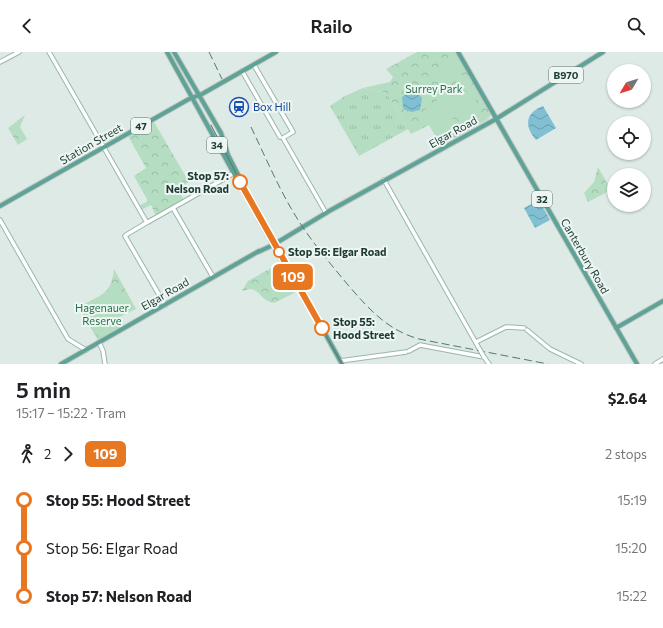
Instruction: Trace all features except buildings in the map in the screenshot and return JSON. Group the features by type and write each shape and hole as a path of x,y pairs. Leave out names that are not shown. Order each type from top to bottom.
{"main road":[{"name":"34","path":"167,52 191,98 270,234 277,253 292,276"},
{"name":"34","path":"174,52 221,133 235,173 341,363"},
{"name":"Station Street","path":"0,206 191,98 199,96 276,52"},
{"name":"Canterbury Road","path":"458,52 636,364"},
{"name":"Elgar Road","path":"61,364 384,180 496,119 603,52"},
{"path":"487,124 493,113"},
{"path":"616,328 663,301"}],"street":[{"path":"0,62 17,52"},
{"path":"49,52 147,222"},
{"path":"254,65 293,132 282,138"},
{"path":"242,71 326,213"},
{"path":"165,305 125,235 235,173"},
{"path":"384,180 488,364"},
{"path":"173,208 213,278"},
{"path":"0,220 68,339 86,350"},
{"path":"476,342 506,327 525,329 550,349 581,364"},
{"path":"99,342 104,354 105,364"},
{"path":"341,363 407,351 420,345 484,357"},
{"path":"655,364 663,359"}],"green space":[{"name":"Surrey Park","path":"417,52 456,52 491,114 488,119 441,146 429,125 411,134 387,93 363,88 390,82 393,77 386,69"},
{"path":"450,56 455,57 461,64 462,78 458,81 447,82 443,79 440,73 442,65"},
{"path":"363,88 387,93 408,129 359,156 330,106 345,96"},
{"path":"466,91 473,96 479,107 478,119 470,123 462,122 456,118 450,107 450,102 453,96"},
{"path":"440,98 446,103 449,113 458,126 457,133 448,138 440,137 434,125 423,115 423,111"},
{"path":"25,115 20,127 27,139 18,145 8,128"},
{"path":"154,122 189,182 177,188 184,200 156,216 151,205 141,210 139,206 148,201 134,176 146,168 128,136"},
{"path":"598,167 607,183 607,192 588,202 584,193 594,182"},
{"path":"280,263 298,291 274,303 264,299 256,291 248,289 242,291 248,281"},
{"name":"Hagenauer Reserve","path":"114,269 136,309 119,317 124,326 98,340 79,307 99,297 107,290 110,285"},
{"name":"Hagenauer Reserve","path":"109,290 118,293 129,312 119,317 124,326 104,337 95,334 86,320 96,301 95,299"}],"water":[{"path":"408,93 418,94 422,98 420,110 411,112 403,108 402,97"},
{"path":"543,106 556,128 536,140 528,125 528,120 533,112"},
{"path":"539,200 550,220 535,228 524,208"}],"tram line":[{"path":"211,125 250,200 342,364"},
{"name":"109","path":"240,182 322,328"}],"railway":[{"path":"209,52 222,79"},
{"path":"251,127 283,194 307,233 348,285 379,318 397,330 419,339 548,364"}],"place":[{"name":"Box Hill","path":"239,107"},
{"name":"Stop 57: Nelson Road","path":"240,182"},
{"name":"Stop 56: Elgar Road","path":"279,252"},
{"name":"Stop 55: Hood Street","path":"322,328"}]}
